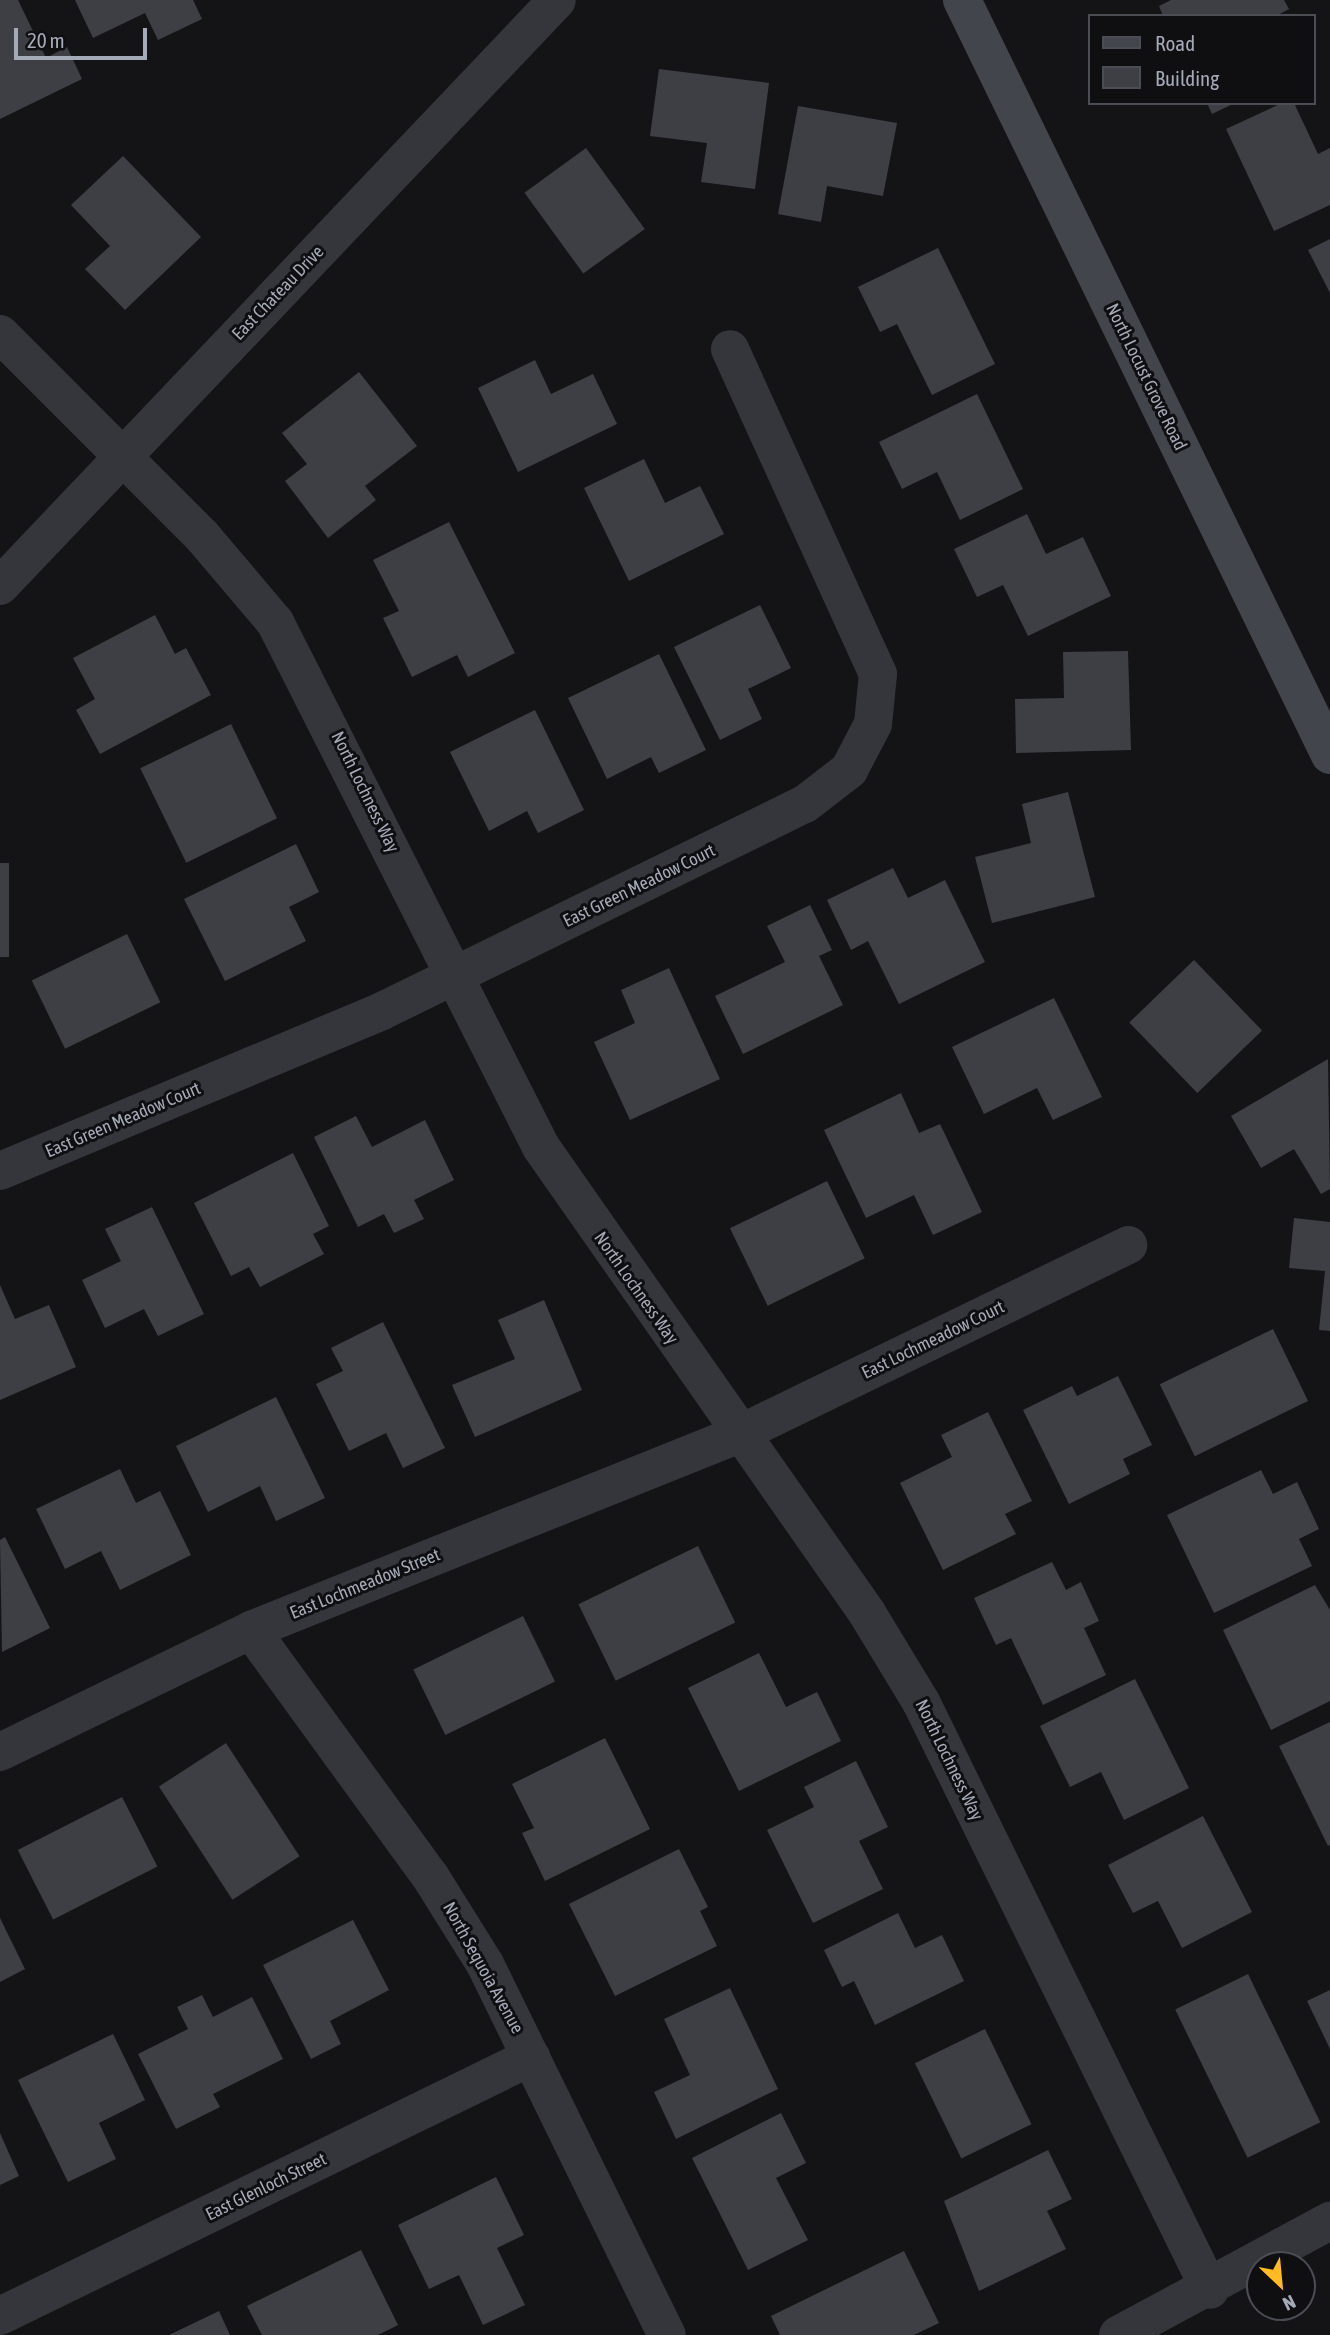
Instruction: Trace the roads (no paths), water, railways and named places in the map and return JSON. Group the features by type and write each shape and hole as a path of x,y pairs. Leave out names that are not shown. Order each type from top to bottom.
{"main road":[{"name":"North Locust Grove Road","path":"962,0 1330,755"}],"street":[{"name":"East Chateau Drive","path":"0,586 557,0"},
{"name":"North Lochness Way","path":"0,334 123,456 275,622 541,1147 737,1435 867,1612 921,1702 1210,2290"},
{"name":"East Green Meadow Court","path":"0,1171 455,976 805,804 849,769 873,724 878,674 730,349"},
{"name":"East Lochmeadow Court","path":"737,1435 1128,1245"},
{"name":"East Lochmeadow Street","path":"0,1752 251,1630 737,1435"},
{"name":"North Sequoia Avenue","path":"251,1630 430,1876 531,2057 667,2335"},
{"name":"East Glenloch Street","path":"0,2316 531,2057"},
{"path":"1118,2335 1210,2290 1330,2221"}]}
